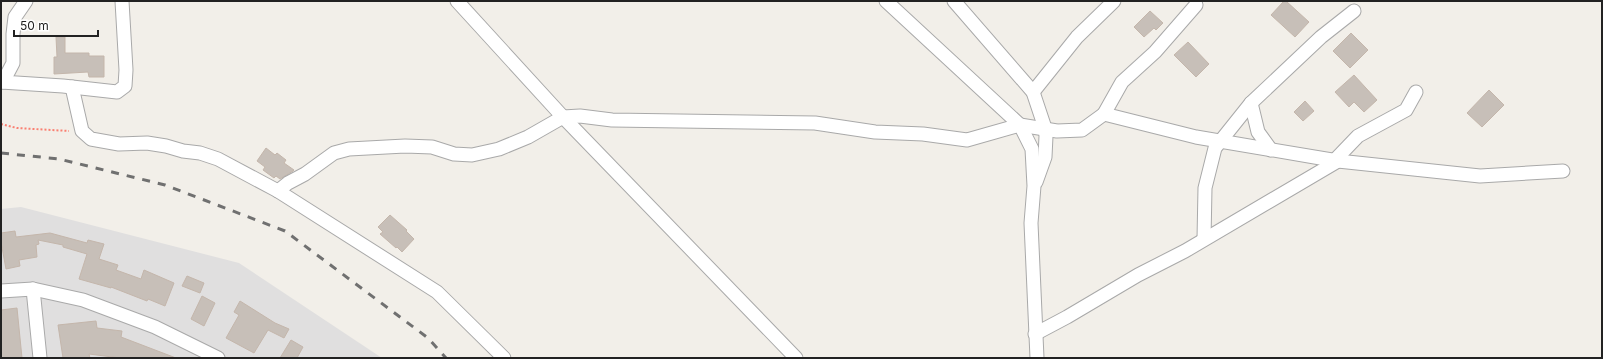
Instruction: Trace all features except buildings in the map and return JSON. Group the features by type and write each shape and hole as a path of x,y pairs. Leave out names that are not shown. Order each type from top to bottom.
{"street":[{"path":"26,1 15,17 13,34 13,63 2,82 117,92 125,86 126,70 122,1"},
{"path":"457,1 563,117 796,358"},
{"path":"886,1 1020,126 1032,149 1034,186 1031,222 1037,358"},
{"path":"954,1 1032,92 1045,128 1045,157 1034,186"},
{"path":"1032,92 1077,37 1114,1"},
{"path":"278,191 334,153 349,149 405,146 432,147 454,154 472,155 499,149 528,137 563,117 580,116 612,120 815,123 875,132 924,134 967,140 1020,126 1045,128 1057,131 1082,130 1104,114 1122,82 1155,52 1196,5"},
{"path":"1204,239 1204,188 1215,148 1251,103 1322,37 1354,11"},
{"path":"72,87 82,131 91,139 119,144 147,143 200,153 218,159 278,191 437,292 504,358"},
{"path":"1035,334 1204,239 1336,161 1358,136 1406,110 1416,92"},
{"path":"1251,103 1258,132 1271,150"},
{"path":"1104,114 1196,137 1336,161 1480,176 1563,171"},
{"path":"1305,155 1307,167 1306,180"},
{"path":"1,291 33,289 83,300 155,327 218,358"},
{"path":"33,289 40,358"}],"path":[{"path":"1,124 17,128 82,131"}],"shaded area":[{"path":"21,207 239,263 382,358 1,358 1,209"}],"railway":[{"path":"1,153 59,159 165,185 285,231 428,338 446,358"}]}
